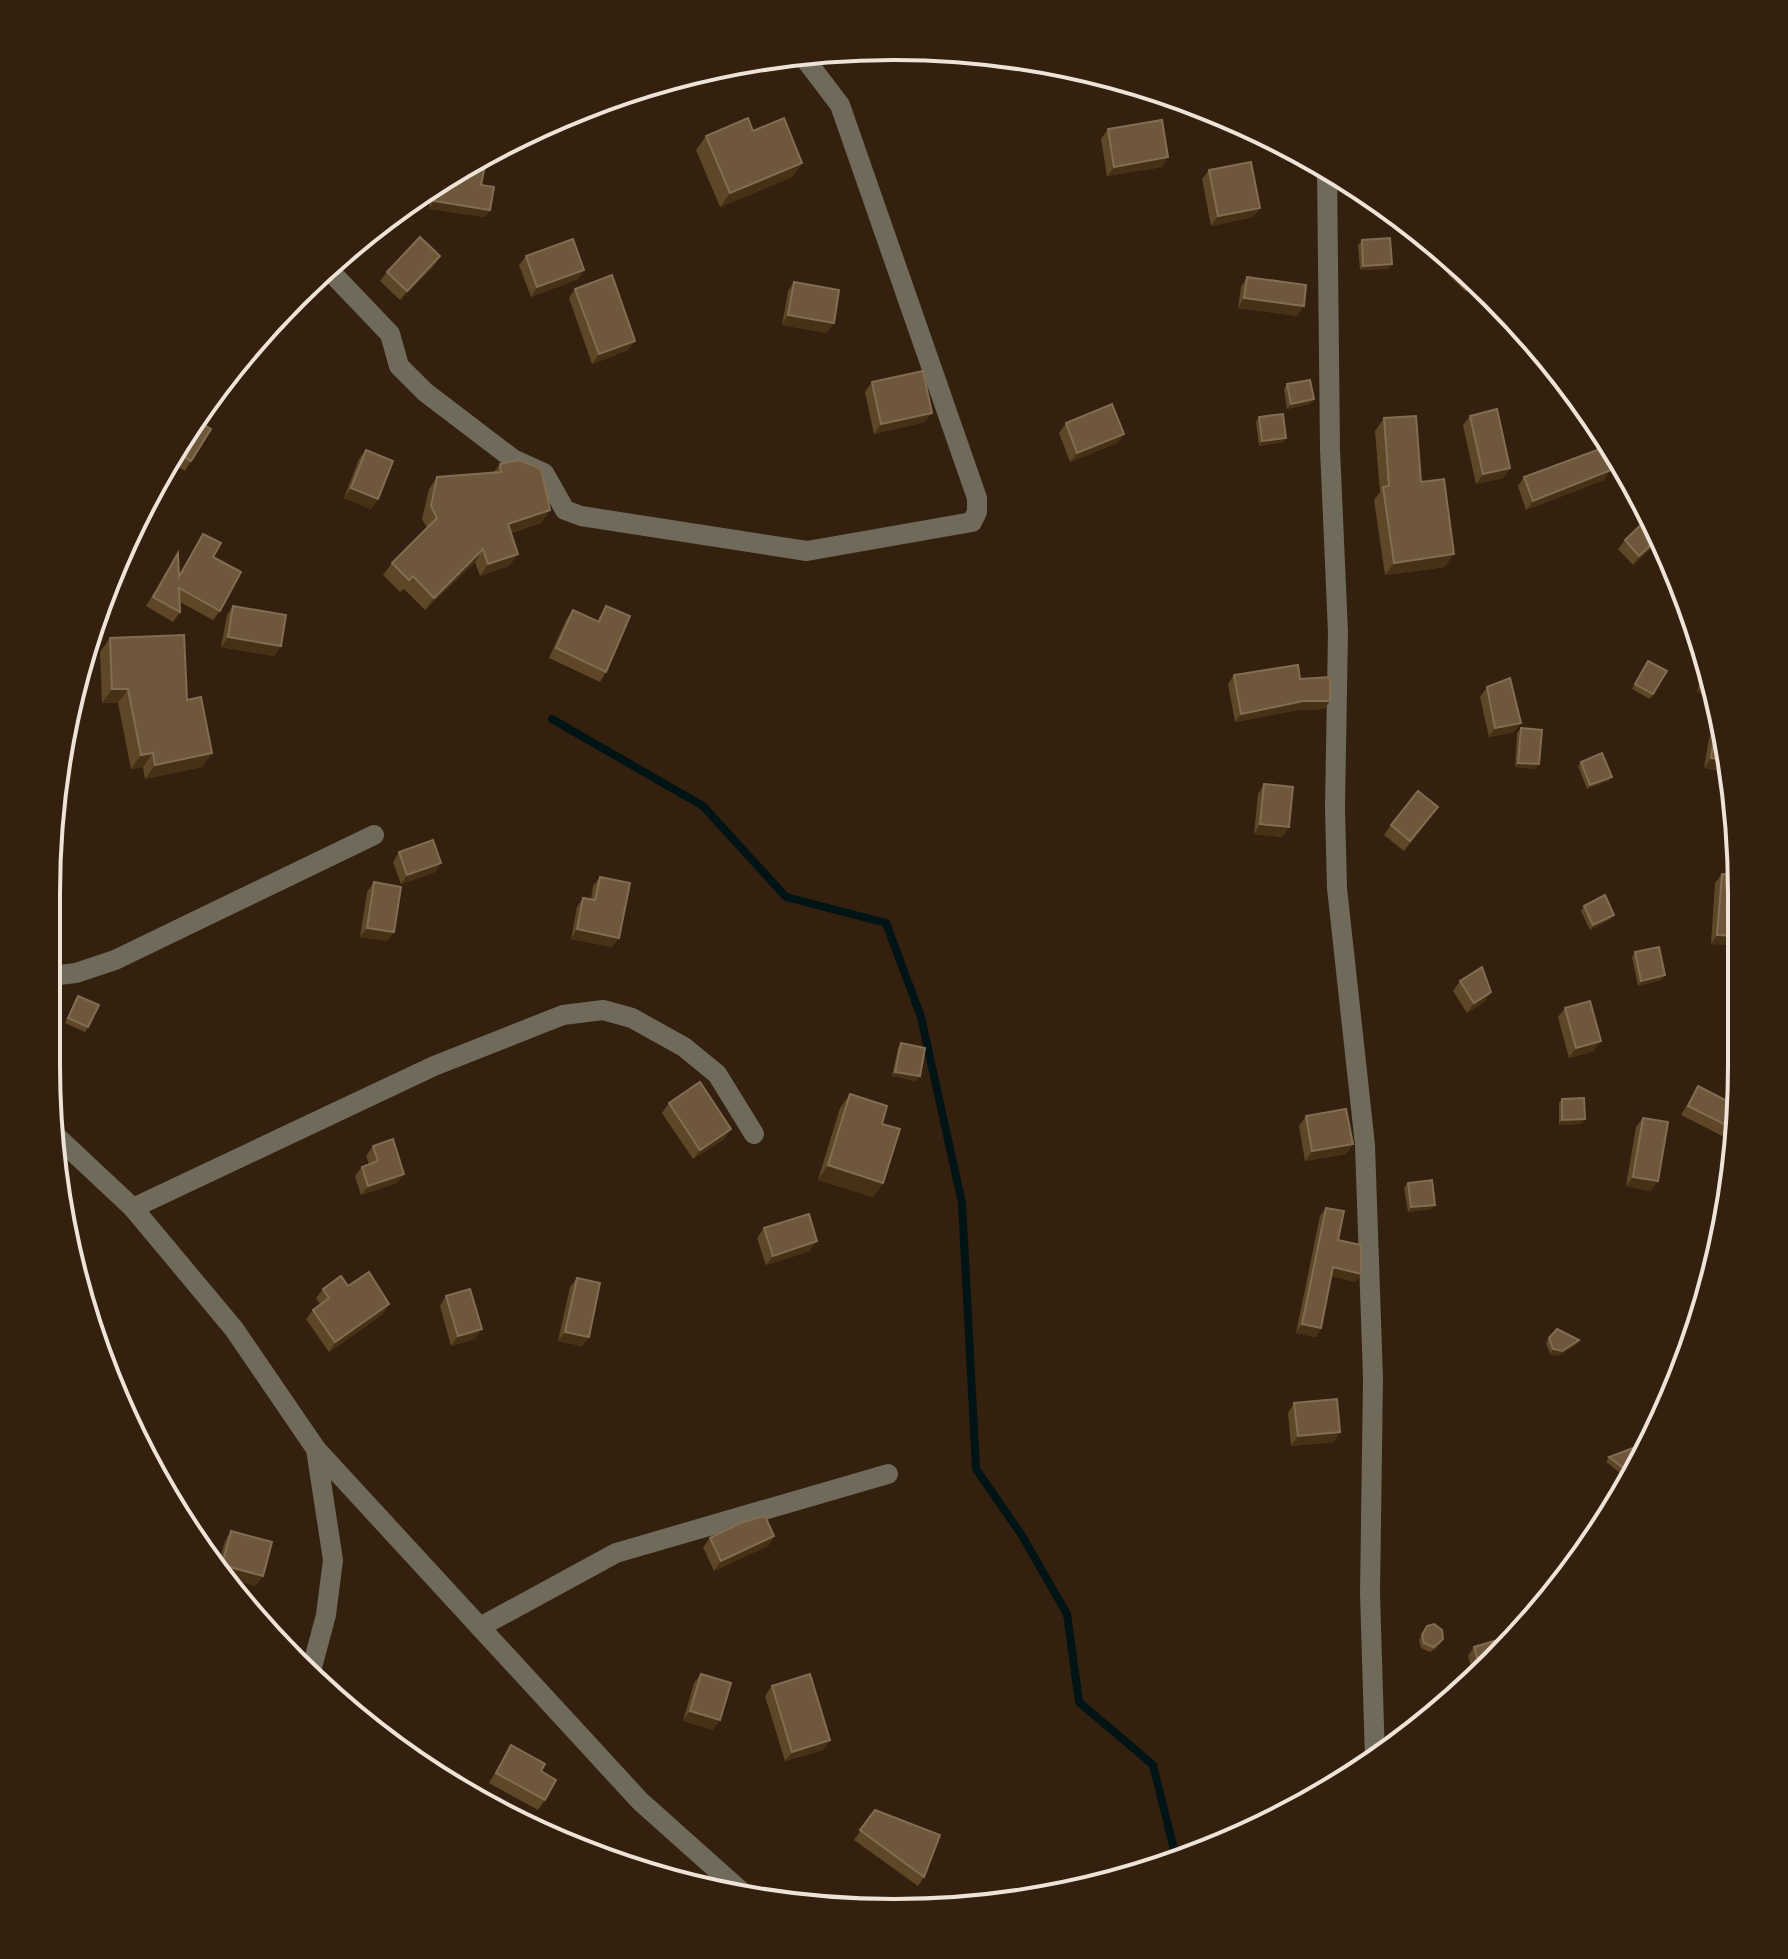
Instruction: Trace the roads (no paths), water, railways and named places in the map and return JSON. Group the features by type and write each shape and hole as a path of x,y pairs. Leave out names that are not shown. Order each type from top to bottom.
{"street":[{"path":"334,276 390,334 399,366 425,392 513,459 544,473 565,510 581,516 807,551 972,522 977,512 977,498 840,105 809,65"},
{"path":"1327,182 1330,449 1338,632 1337,888 1365,1145 1373,1378 1370,1593 1375,1746"},
{"path":"60,975 115,960 374,835"},
{"path":"133,1208 434,1066 563,1015 603,1010 632,1018 684,1047 717,1074 754,1134"},
{"path":"64,1143 133,1208 234,1329 316,1449 640,1801 732,1883"},
{"path":"313,1663 326,1615 333,1560 316,1449"},
{"path":"480,1627 616,1553 888,1474"}],"waterway":[{"path":"552,719 703,806 786,897 886,923 921,1017 962,1203 976,1469 1021,1534 1067,1614 1079,1702 1153,1765 1174,1850"}]}
